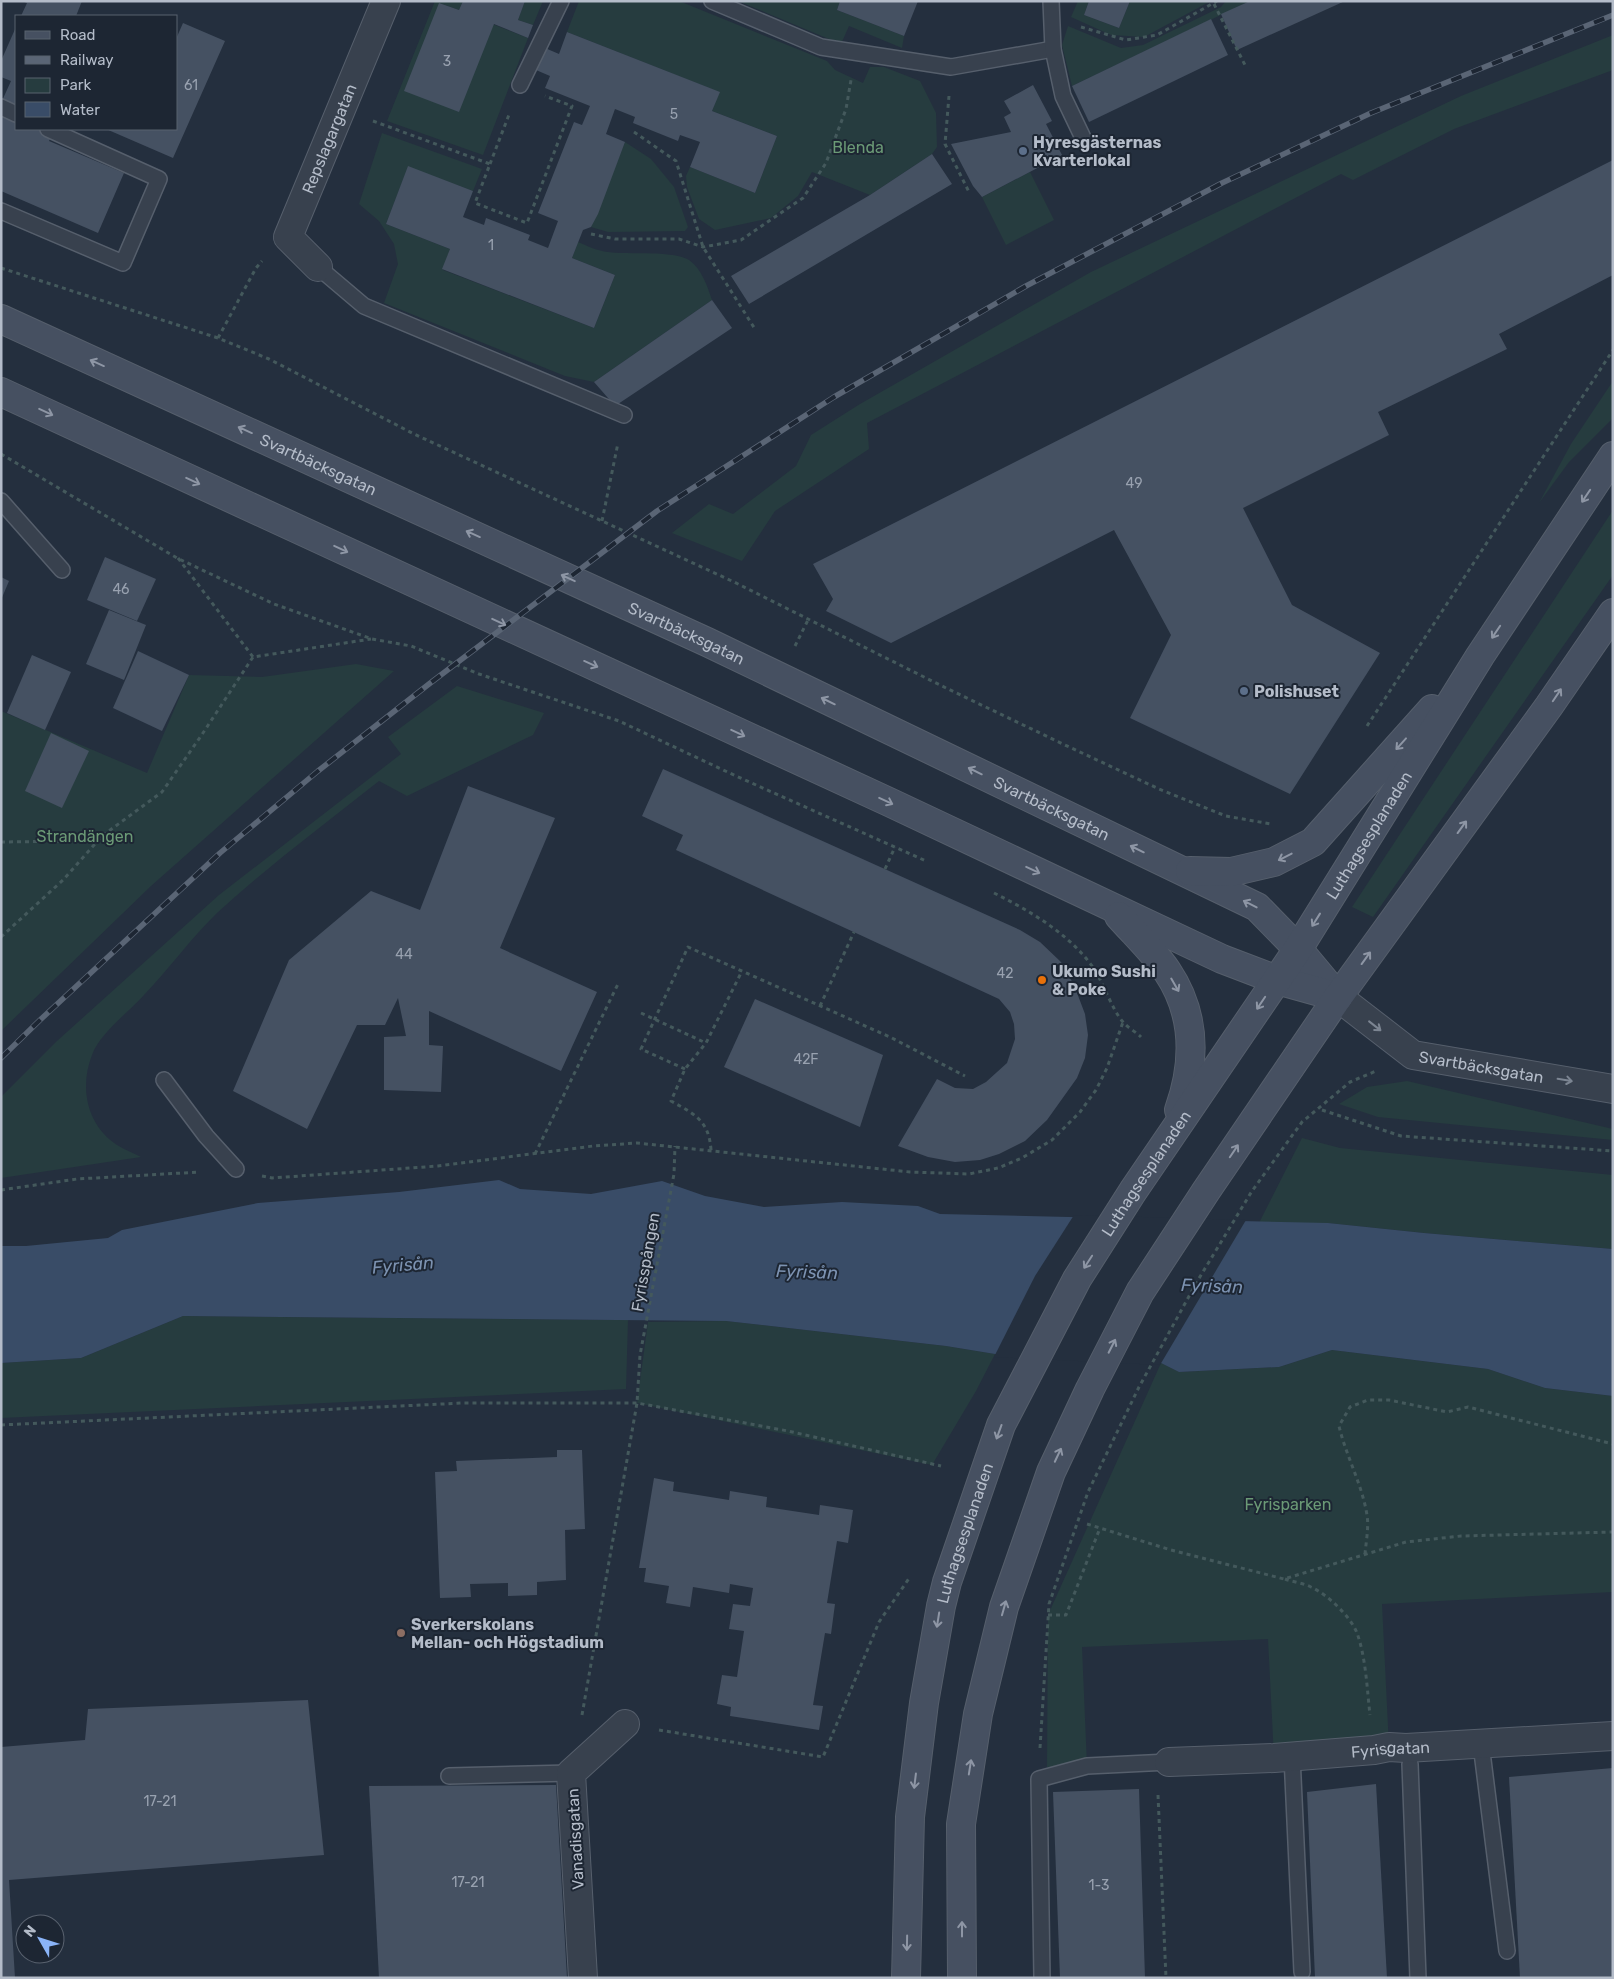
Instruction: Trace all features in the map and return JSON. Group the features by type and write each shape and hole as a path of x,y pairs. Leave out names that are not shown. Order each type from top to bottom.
{"main road":[{"name":"Svartbäcksgatan","path":"1,319 707,642 1257,907 1298,949 1338,997"},
{"name":"Svartbäcksgatan","path":"1,392 675,703 1222,960 1277,980 1338,997"},
{"name":"Luthagsesplanaden","path":"906,1978 910,1817 924,1704 947,1582 1001,1425 1077,1279 1133,1191 1298,949 1480,656 1613,456"},
{"path":"962,1978 961,1824 978,1714 1004,1607 1051,1472 1090,1389 1140,1292 1206,1191 1338,997 1544,714 1613,613"},
{"path":"1181,870 1231,872 1274,862 1313,842 1480,656"},
{"path":"1111,907 1166,970 1181,996 1188,1020 1192,1036 1187,1087 1171,1135"}],"street":[{"name":"Repslagargatan","path":"288,237 386,1"},
{"path":"288,237 318,267"},
{"name":"Svartbäcksgatan","path":"1338,997 1413,1055 1611,1085"},
{"name":"Vanadisgatan","path":"584,1978 571,1773 625,1724"},
{"name":"Fyrisgatan","path":"1169,1762 1613,1736"}],"lane":[{"path":"520,85 561,1"},
{"path":"712,1 821,47 951,67 1053,49"},
{"path":"1051,8 1053,49 1063,96 1084,140"},
{"path":"1,107 15,114"},
{"path":"1,211 123,263 160,179 50,130"},
{"path":"318,267 364,306 624,416"},
{"path":"1,501 62,570"},
{"path":"164,1080 206,1136 236,1169"},
{"path":"1481,1744 1507,1951"},
{"path":"1292,1756 1302,1972"},
{"path":"1042,1978 1039,1778 1087,1766 1169,1762"},
{"path":"1410,1764 1418,1978"},
{"path":"449,1776 571,1773"}],"path":[{"path":"1051,8 1126,40 1156,35 1216,3 1245,65"},
{"path":"591,234 615,239 679,239 703,247 741,240 803,198 826,163 846,109 856,52"},
{"path":"951,67 945,144 969,192"},
{"path":"520,85 572,106 526,223 475,203 490,164 520,85"},
{"path":"341,110 490,164"},
{"path":"634,132 676,161 703,247 755,329"},
{"path":"218,338 256,268 288,237"},
{"path":"1,268 218,338 269,359 414,434 734,582 946,688 1159,789 1226,816 1278,825"},
{"path":"1364,731 1613,350"},
{"path":"602,521 624,416"},
{"path":"1,454 177,558 274,604 372,639 411,646 478,674 619,721 752,784 931,863"},
{"path":"177,558 253,658"},
{"path":"1,937 63,880 102,836 162,792 253,658 372,639"},
{"path":"1,842 68,842 102,836"},
{"path":"884,869 895,847"},
{"path":"990,892 1017,905 1066,938 1091,965 1123,1022 1141,1037"},
{"path":"820,1006 854,932"},
{"path":"685,1069 641,1049 688,947 890,1037 966,1076"},
{"path":"711,1150 710,1137 705,1125 697,1116 671,1101 685,1069 706,1043 742,971"},
{"path":"535,1154 618,984"},
{"path":"641,1013 706,1043"},
{"path":"1,1190 77,1179 236,1169 272,1178 438,1166 637,1143 910,1172 969,1174 998,1168 1022,1158 1052,1140 1080,1112 1096,1090 1107,1068 1123,1022"},
{"path":"1039,1778 1049,1604 1088,1492 1139,1387 1198,1280 1252,1191 1302,1122 1350,1082 1413,1055"},
{"path":"1322,1110 1401,1136 1613,1150"},
{"name":"Fyrisspången","path":"571,1773 637,1403 640,1355 674,1174 675,1146"},
{"path":"1365,1554 1367,1516 1339,1426 1350,1407 1368,1400 1389,1400 1448,1412 1468,1407 1613,1444"},
{"path":"1,1425 463,1403 637,1403 788,1431 941,1466"},
{"path":"1088,1524 1171,1550 1312,1587 1330,1599 1344,1613 1357,1632 1366,1674 1374,1750"},
{"path":"1048,1615 1066,1616 1100,1528"},
{"path":"1284,1579 1406,1542 1461,1536 1613,1532"},
{"path":"625,1724 823,1756 879,1622 913,1574"},
{"path":"1158,1789 1166,1978"}],"green space":[{"path":"435,1 463,1 459,10 439,3 528,38 483,155 387,121"},
{"path":"525,1 543,1 533,25 518,20"},
{"name":"Blenda","path":"579,1 679,1 827,61 835,70 863,83 870,67 884,67 920,81 936,113 937,147 932,154 870,195 812,172 798,196 771,218 715,230 699,219 687,187 686,176 690,167 755,193 777,136 712,111 719,92 567,32"},
{"path":"738,1 840,1 837,10 904,36 902,48 849,26 841,44"},
{"path":"1078,1 1089,1 1084,15 1119,28 1130,1 1211,1 1144,37 1111,35 1071,17"},
{"path":"1226,1 1250,1 1072,86 1062,45 1068,26 1121,48 1143,45 1221,7"},
{"path":"1613,35 1613,70 1454,129 1353,180 1341,174 867,423 869,449 775,511 742,561 672,533 709,504 733,514 796,466 811,435 860,404 1091,272 1461,96"},
{"path":"382,133 482,169 473,191 408,167 386,224 450,249 443,270 594,328 615,275 572,258 578,242 604,251 672,255 689,260 701,273 712,300 594,382 565,376 384,303 398,264 394,244 379,221 359,204"},
{"path":"625,142 651,159 674,187 688,227 685,231 608,232 591,227"},
{"path":"1030,172 1054,220 1006,245 982,197"},
{"path":"1613,381 1613,418 1569,462 1539,503 1571,444"},
{"path":"1613,510 1613,575 1373,917 1352,907"},
{"name":"Strandängen","path":"356,664 394,671 151,886 1,1031 1,711 147,773 189,675 262,677"},
{"path":"457,686 544,713 533,735 407,796 379,781 276,862 217,913 138,1002 108,1031 96,1047 88,1068 86,1093 88,1105 92,1116 107,1137 117,1145 141,1157 1,1178 1,1097 57,1041 219,895 401,754 388,737"},
{"path":"1407,1081 1613,1129 1613,1140 1378,1117 1339,1104 1367,1087"},
{"path":"1302,1138 1340,1148 1613,1175 1613,1249 1328,1223 1259,1223"},
{"path":"183,1316 628,1320 626,1389 1,1418 1,1363 81,1358"},
{"path":"726,1321 946,1346 995,1354 976,1391 932,1465 637,1403 648,1322"},
{"name":"Fyrisparken","path":"1332,1350 1488,1369 1545,1388 1613,1396 1613,1592 1382,1604 1389,1747 1274,1758 1268,1639 1082,1647 1087,1766 1047,1767 1048,1615 1161,1363 1179,1372 1279,1367"}],"water":[{"name":"Fyrisån","path":"499,1180 520,1189 591,1194 662,1181 705,1196 764,1207 842,1202 918,1206 940,1214 1328,1223 1613,1249 1613,1396 1545,1388 1488,1369 1332,1350 1279,1367 1179,1372 1161,1363 995,1354 946,1346 726,1321 183,1316 81,1358 1,1363 1,1246 26,1246 108,1238 122,1230 258,1203 399,1192"}],"pier":[{"path":"1074,1215 1246,1220 1160,1365 994,1357 1035,1276"}],"building":[{"path":"22,1 82,1 76,15 21,15 27,3"},
{"path":"463,1 525,1 518,20 533,25 528,38 494,24 459,112 404,91 439,3 459,10"},
{"path":"840,1 918,1 904,36 837,10"},
{"path":"1089,1 1130,1 1119,28 1084,15"},
{"path":"1250,1 1345,1 1237,50 1221,14"},
{"path":"1211,19 1228,55 1089,122 1072,86"},
{"path":"183,23 225,41 173,158 108,130 178,130 178,34"},
{"path":"15,29 15,130 54,130 49,141 124,173 98,233 1,191 1,103 11,81 1,77 1,61"},
{"path":"567,32 720,92 712,111 777,136 755,193 690,167 700,142 680,135 678,141 633,123 635,117 615,109 606,134 625,142 598,214 591,227 583,230 572,258 615,275 594,328 442,269 450,249 386,224 408,166 473,191 463,217 484,225 486,218 530,235 528,240 548,248 558,221 538,213 574,122 582,125 590,106 545,88 550,76 536,70 545,48 559,54"},
{"path":"1033,85 1052,121 1046,124 1062,155 982,197 973,186 951,144 1011,132 1004,117 1011,113 1004,101"},
{"path":"932,154 952,184 749,304 731,276 870,195"},
{"name":"Polishuset","path":"1613,160 1613,275 1499,334 1507,349 1378,412 1389,435 1243,508 1292,605 1380,653 1290,794 1130,718 1171,635 1114,530 891,643 826,611 833,599 813,564"},
{"path":"712,300 732,328 615,406 594,382"},
{"path":"105,557 156,579 137,621 87,600"},
{"path":"1,577 9,581 1,600"},
{"path":"109,610 146,625 124,680 86,664"},
{"path":"138,651 189,675 162,731 113,708"},
{"path":"32,655 71,672 45,730 7,713"},
{"path":"51,733 89,751 62,808 25,791"},
{"path":"663,769 1020,930 1040,942 1061,962 1074,985 1085,1014 1088,1035 1085,1058 1077,1078 1047,1120 1025,1141 999,1154 980,1160 955,1162 928,1157 898,1146 937,1079 955,1088 973,1089 986,1082 1007,1063 1015,1039 1014,1024 1010,1012 999,999 676,850 683,835 642,816"},
{"path":"468,786 555,818 500,948 597,992 561,1071 429,1011 429,1045 443,1046 441,1092 384,1090 384,1037 406,1036 398,998 385,1025 357,1025 307,1129 233,1091 289,960 371,891 420,910"},
{"path":"755,999 883,1055 860,1127 724,1067"},
{"path":"557,1450 582,1450 585,1529 565,1530 566,1580 537,1582 537,1595 508,1596 508,1583 470,1584 471,1597 440,1598 435,1472 457,1471 456,1461 557,1457"},
{"path":"654,1478 674,1482 673,1491 729,1500 730,1491 767,1497 766,1507 819,1515 820,1505 853,1510 848,1543 837,1541 827,1603 835,1604 831,1634 825,1633 813,1705 823,1706 819,1730 730,1716 731,1707 717,1704 722,1675 737,1677 744,1631 729,1629 733,1604 750,1606 753,1588 730,1584 729,1593 693,1587 690,1607 666,1603 669,1586 644,1582 646,1568 639,1568"},
{"path":"308,1700 324,1855 9,1880 15,1978 1,1978 1,1747 85,1740 88,1709"},
{"path":"1613,1768 1613,1978 1520,1978 1509,1777"},
{"path":"1376,1784 1387,1978 1315,1978 1307,1792"},
{"path":"556,1785 567,1978 379,1978 369,1786"},
{"path":"1139,1789 1145,1978 1060,1978 1053,1792"}],"railway":[{"path":"1,1058 220,853 318,771 657,511 834,397 1026,286 1222,183 1371,113 1613,15"}],"place":[{"name":"Hyresgästernas Kvarterlokal","path":"1023,151"},
{"name":"Polishuset","path":"1244,691"},
{"name":"Ukumo Sushi & Poke","path":"1042,980"},
{"name":"Sverkerskolans Mellan- och Högstadium","path":"401,1633"}]}
